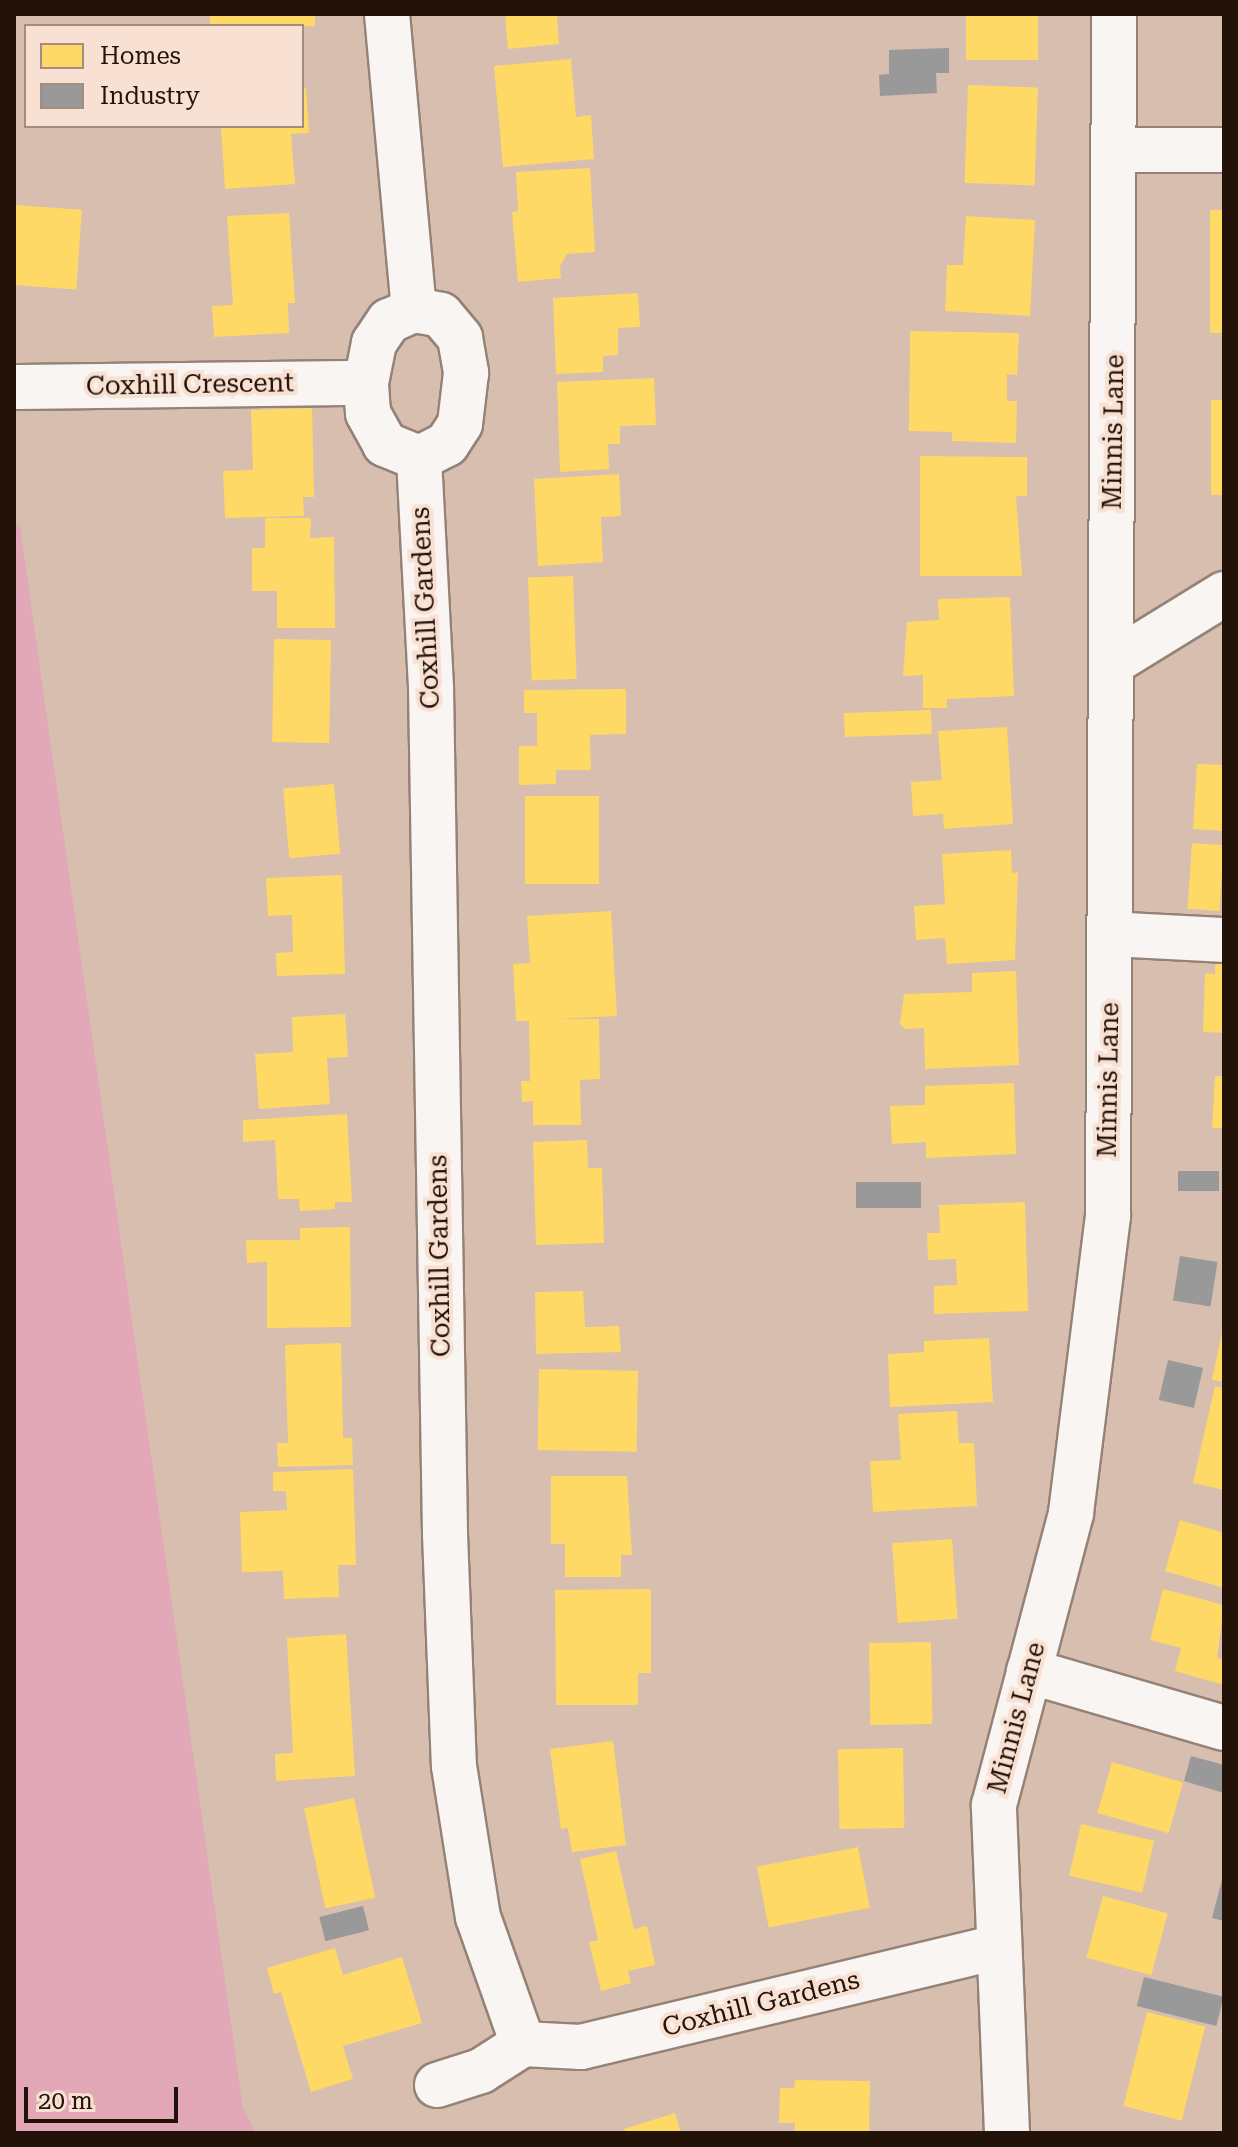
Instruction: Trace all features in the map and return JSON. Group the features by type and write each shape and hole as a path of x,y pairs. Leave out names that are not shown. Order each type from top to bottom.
{"street":[{"path":"387,14 414,310"},
{"name":"Minnis Lane","path":"1007,2133 997,1947 994,1805 1071,1513 1108,1216 1117,150 1114,14"},
{"path":"1117,150 1224,150"},
{"path":"414,310 441,315 460,338 466,373 460,424 447,444 419,458 385,444 368,413 366,383 374,343 389,321 414,310"},
{"name":"Coxhill Crescent","path":"14,387 366,383"},
{"name":"Coxhill Gardens","path":"419,458 431,688 445,1549 454,1766 478,1917 523,2044 581,2047 997,1947"},
{"path":"1112,663 1224,594"},
{"path":"1110,934 1224,940"},
{"path":"1029,1671 1224,1728"},
{"path":"437,2085 481,2071 523,2044"}],"shaded area":[{"path":"14,523 20,526 243,2108 256,2133 14,2133"}],"building: Homes":[{"path":"210,14 315,14 315,26 210,24"},
{"path":"505,14 557,14 559,44 508,49"},
{"path":"966,14 1038,14 1038,60 966,60"},
{"path":"571,59 576,117 591,115 594,159 503,167 494,66"},
{"path":"968,85 1038,87 1035,185 965,183"},
{"path":"304,88 309,133 291,134 295,184 225,189 221,128 304,128"},
{"path":"590,168 595,252 567,254 560,266 561,278 518,282 512,212 518,211 516,172"},
{"path":"14,205 82,210 76,290 14,285"},
{"path":"1210,210 1224,210 1224,333 1210,333"},
{"path":"289,213 295,303 288,303 289,333 214,337 212,306 233,305 227,216"},
{"path":"966,216 1035,220 1030,316 945,311 947,265 963,265"},
{"path":"638,293 640,327 618,328 618,355 603,356 603,372 556,374 553,298"},
{"path":"910,331 1019,333 1017,375 1007,374 1007,401 1017,401 1016,443 952,441 952,432 909,431"},
{"path":"654,378 656,425 620,426 620,444 608,444 609,469 560,472 557,382"},
{"path":"1211,400 1224,400 1224,495 1211,495"},
{"path":"312,408 314,497 303,497 304,516 225,518 223,471 253,470 251,410"},
{"path":"920,456 1027,457 1027,496 1016,496 1022,576 920,576"},
{"path":"619,474 621,516 601,517 603,562 538,566 534,479"},
{"path":"265,518 311,518 310,538 334,537 335,628 277,628 277,591 252,591 252,548 265,548"},
{"path":"573,576 577,679 532,681 528,578"},
{"path":"1010,597 1014,696 947,699 947,708 923,708 923,675 903,676 907,622 939,620 938,599"},
{"path":"274,639 331,640 329,743 272,742"},
{"path":"626,689 626,734 590,735 591,770 556,770 556,784 519,785 519,746 537,746 537,713 524,713 524,690"},
{"path":"931,710 932,734 845,737 844,713"},
{"path":"1007,727 1013,824 944,829 943,814 913,816 911,782 942,780 938,731"},
{"path":"1197,764 1224,765 1224,831 1193,829"},
{"path":"334,784 340,854 289,858 283,788"},
{"path":"525,796 599,796 599,884 525,884"},
{"path":"1192,843 1224,845 1219,911 1187,909"},
{"path":"1011,850 1012,873 1018,872 1015,960 947,964 945,938 916,940 914,906 945,904 942,854"},
{"path":"342,875 345,974 277,976 276,953 293,952 292,915 268,916 266,878"},
{"path":"611,911 617,1016 557,1019 599,1019 600,1079 580,1080 581,1125 533,1125 533,1101 522,1102 521,1081 530,1081 529,1021 516,1021 513,964 530,963 527,916"},
{"path":"1216,942 1224,942 1224,1033 1203,1032 1205,973 1215,974"},
{"path":"1016,971 1019,1065 925,1069 924,1028 905,1029 900,1024 904,994 972,992 972,973"},
{"path":"345,1014 348,1057 327,1058 330,1104 259,1109 255,1054 293,1052 292,1017"},
{"path":"1215,1076 1224,1076 1224,1128 1212,1128"},
{"path":"1014,1083 1016,1154 926,1158 926,1142 892,1144 890,1106 925,1105 925,1086"},
{"path":"347,1114 352,1202 335,1202 335,1209 300,1211 299,1199 278,1199 275,1140 243,1142 243,1120"},
{"path":"587,1140 588,1168 602,1168 604,1243 536,1245 533,1142"},
{"path":"1025,1202 1028,1311 934,1314 934,1286 957,1285 956,1259 928,1260 927,1233 940,1233 939,1205"},
{"path":"350,1227 351,1327 267,1328 267,1262 247,1263 246,1240 300,1240 300,1228"},
{"path":"583,1291 585,1327 619,1326 621,1352 536,1354 535,1292"},
{"path":"1224,1327 1224,1382 1212,1380"},
{"path":"989,1338 993,1402 890,1407 888,1354 924,1352 924,1341"},
{"path":"341,1343 343,1438 352,1438 353,1465 278,1467 277,1443 288,1443 285,1345"},
{"path":"539,1369 638,1371 637,1452 538,1450"},
{"path":"1215,1386 1224,1388 1224,1490 1193,1483"},
{"path":"957,1411 959,1443 974,1443 977,1506 873,1512 870,1461 901,1460 898,1414"},
{"path":"353,1469 356,1565 338,1565 339,1597 284,1599 283,1571 242,1572 240,1512 287,1510 286,1491 273,1491 273,1472"},
{"path":"551,1476 627,1476 632,1555 621,1555 621,1577 565,1577 565,1544 551,1544"},
{"path":"1180,1520 1224,1533 1224,1588 1165,1571"},
{"path":"952,1539 958,1619 898,1623 892,1543"},
{"path":"651,1589 651,1673 638,1673 638,1705 556,1705 555,1590"},
{"path":"1163,1589 1224,1605 1217,1658 1224,1660 1224,1685 1175,1671 1181,1648 1150,1640"},
{"path":"346,1634 355,1776 276,1781 275,1754 293,1753 287,1638"},
{"path":"931,1642 932,1724 870,1725 869,1643"},
{"path":"613,1741 626,1845 572,1852 568,1828 561,1829 550,1749"},
{"path":"903,1748 904,1828 839,1829 838,1749"},
{"path":"1112,1762 1183,1782 1169,1833 1097,1813"},
{"path":"354,1798 375,1898 325,1908 304,1809"},
{"path":"1081,1824 1154,1841 1142,1893 1069,1876"},
{"path":"858,1847 870,1908 769,1928 757,1867"},
{"path":"616,1851 634,1929 647,1926 655,1965 628,1971 631,1983 601,1991 589,1942 598,1940 580,1859"},
{"path":"1103,1896 1168,1913 1151,1975 1086,1958"},
{"path":"335,1948 343,1975 402,1957 422,2023 343,2046 353,2079 311,2092 281,1992 274,1994 267,1968"},
{"path":"1147,2012 1205,2027 1182,2121 1124,2106"},
{"path":"795,2080 870,2081 869,2133 795,2133 795,2123 779,2123 780,2088 794,2088"},
{"path":"675,2113 681,2133 625,2133 624,2129"}],"building: Industry":[{"path":"949,48 949,73 936,73 937,93 880,96 879,75 889,74 889,50"},
{"path":"1178,1171 1219,1171 1219,1191 1178,1191"},
{"path":"856,1182 921,1182 921,1208 856,1208"},
{"path":"1180,1256 1218,1262 1210,1306 1173,1300"},
{"path":"1168,1360 1203,1368 1194,1408 1159,1400"},
{"path":"1191,1756 1224,1765 1224,1793 1184,1781"},
{"path":"1224,1872 1224,1921 1212,1918"},
{"path":"363,1906 369,1930 325,1941 319,1917"},
{"path":"1144,1977 1224,1997 1216,2026 1137,2006"}]}
